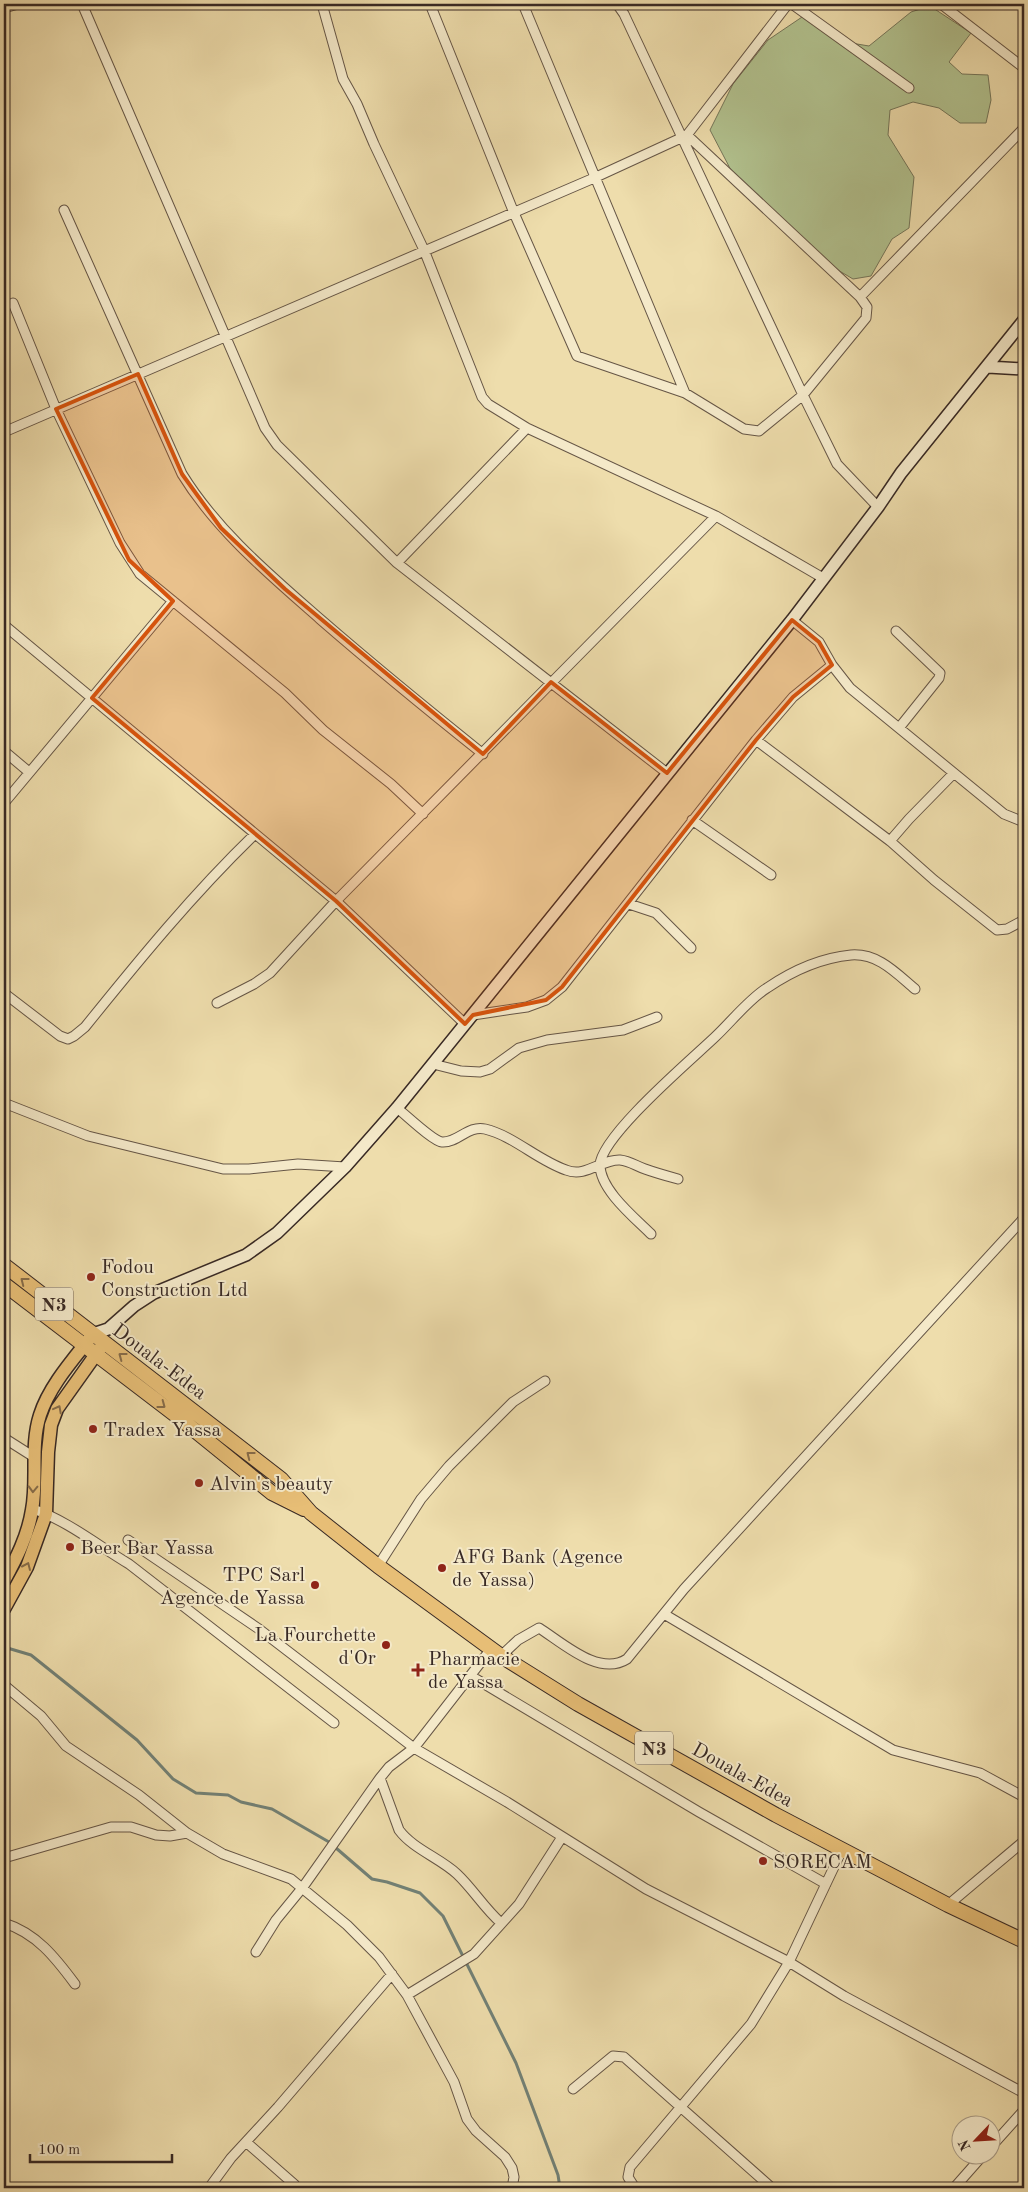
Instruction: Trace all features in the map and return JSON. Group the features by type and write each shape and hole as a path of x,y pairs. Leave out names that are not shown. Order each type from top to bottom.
{"highway":[{"name":"Douala-Edea","path":"4,1265 88,1340"},
{"name":"Douala-Edea","path":"4,1284 88,1340 281,1479 311,1513 378,1566 496,1653 578,1704 670,1757 842,1850 948,1905 1024,1941"}],"main road":[{"path":"4,1581 19,1554 28,1530 32,1509 36,1432 44,1404 52,1389 88,1340 108,1329 134,1306 154,1293 246,1255 277,1233 345,1167 433,1064 792,620 901,474 1024,320"},
{"path":"988,367 1024,369"},
{"path":"4,1609 27,1567 46,1514 51,1425 57,1409 100,1349 108,1329"}],"street":[{"path":"4,8 18,4"},
{"path":"82,4 265,428 277,445 397,563 667,773"},
{"path":"322,4 332,34 336,59 343,79 357,104 424,250 482,397 488,404 527,428 716,516 823,578"},
{"path":"430,4 514,213 577,356 685,392 744,429 752,432 758,431 803,395 866,318 867,307 860,297 684,137"},
{"path":"523,4 594,178 685,392"},
{"path":"617,4 624,14 684,137 803,395 838,464 878,506"},
{"path":"4,432 424,250 514,213 684,137 788,4"},
{"path":"792,4 909,88"},
{"path":"941,4 1024,68"},
{"path":"860,297 1024,128"},
{"path":"64,210 182,474 196,498 221,528 285,589 400,688 483,754"},
{"path":"13,303 56,409 129,560 140,574 285,693 323,730 391,784 423,814"},
{"path":"397,563 527,428"},
{"path":"217,1003 254,984 270,973 336,901 716,516"},
{"path":"4,802 173,601"},
{"path":"792,620 819,642 832,665 850,688 1004,814 1024,822"},
{"path":"4,625 336,901 465,1024"},
{"path":"896,631 940,673 939,678 899,728"},
{"path":"473,1015 527,1006 546,1000 562,987 756,740 793,697 832,665"},
{"path":"756,740 890,841 934,880 997,930 1007,929 1024,920"},
{"path":"4,751 29,772"},
{"path":"890,841 954,773"},
{"path":"692,820 771,875"},
{"path":"4,993 60,1036 68,1039 74,1036 85,1027 146,952 212,876 255,834"},
{"path":"629,904 656,913 691,948"},
{"path":"651,1234 620,1204 607,1186 600,1165 604,1154 617,1134 659,1087 687,1064 765,989 800,968 827,959 852,955 872,956 915,989"},
{"path":"433,1064 461,1071 480,1072 490,1069 519,1048 547,1040 623,1030 657,1017"},
{"path":"4,1103 88,1136 224,1168 248,1169 298,1164 345,1167"},
{"path":"397,1108 435,1139 442,1142 452,1140 474,1128 484,1129 497,1133 566,1170 580,1173 618,1160 630,1162 644,1169 678,1179"},
{"path":"256,1952 276,1920 303,1887 380,1778 389,1767 414,1748 471,1676 496,1653 539,1628 593,1662 609,1666 618,1665 627,1659 684,1588 1024,1218"},
{"path":"378,1566 421,1499 450,1466 512,1402 545,1381"},
{"path":"4,1438 34,1457"},
{"path":"32,1509 70,1525 100,1547 129,1564 334,1723"},
{"path":"128,1540 259,1630 414,1748 507,1802 646,1889 789,1962 866,2009 1024,2094"},
{"path":"664,1614 893,1750 980,1773 1024,1797"},
{"path":"471,1676 699,1812 826,1884"},
{"path":"4,1686 41,1716 66,1746 139,1795 187,1833 223,1854 291,1879 347,1925 379,1957 407,1995 454,2082 467,2119 476,2131 505,2157 512,2168 514,2177 512,2188"},
{"path":"380,1778 398,1830 404,1838 445,1863 459,1876 487,1911 501,1923"},
{"path":"4,1858 111,1827 131,1827 156,1835 170,1836 187,1833"},
{"path":"407,1995 474,1954 519,1904 562,1838"},
{"path":"948,1905 1024,1841"},
{"path":"635,2188 628,2177 630,2167 751,2024 789,1962 842,1850"},
{"path":"4,1923 30,1934 58,1960 75,1984"},
{"path":"208,2188 231,2158 278,2107 392,1974"},
{"path":"573,2089 608,2058 617,2055 624,2057 772,2188"},
{"path":"1000,2137 1024,2110"},
{"path":"246,2142 296,2185"},
{"path":"954,2188 975,2164"}],"highlighted area":[{"path":"138,374 182,474 221,528 285,589 483,754 551,682 667,773 792,620 819,642 832,665 793,697 756,740 562,987 546,1000 473,1015 465,1024 336,901 92,698 173,601 129,560 56,409"}],"green space":[{"path":"930,6 971,33 949,62 962,74 988,75 991,100 986,123 960,123 939,108 913,102 890,110 888,135 914,177 909,228 892,239 871,276 853,279 826,263 734,176 710,130 733,84 768,40 805,15 845,42 869,46 911,12"}],"waterway":[{"path":"4,1647 31,1655 137,1740 173,1779 196,1793 228,1795 241,1802 272,1809 329,1842 372,1879 420,1893 443,1916 516,2063 558,2175 560,2188"}],"place":[{"name":"Fodou Construction Ltd","path":"91,1277"},
{"name":"Tradex Yassa","path":"93,1429"},
{"name":"Alvin's beauty","path":"199,1483"},
{"name":"Beer Bar Yassa","path":"70,1547"},
{"name":"AFG Bank (Agence de Yassa)","path":"442,1568"},
{"name":"TPC Sarl Agence de Yassa","path":"315,1585"},
{"name":"La Fourchette d'Or","path":"386,1645"},
{"name":"Pharmacie de Yassa","path":"418,1670"},
{"name":"SORECAM","path":"763,1861"}]}
